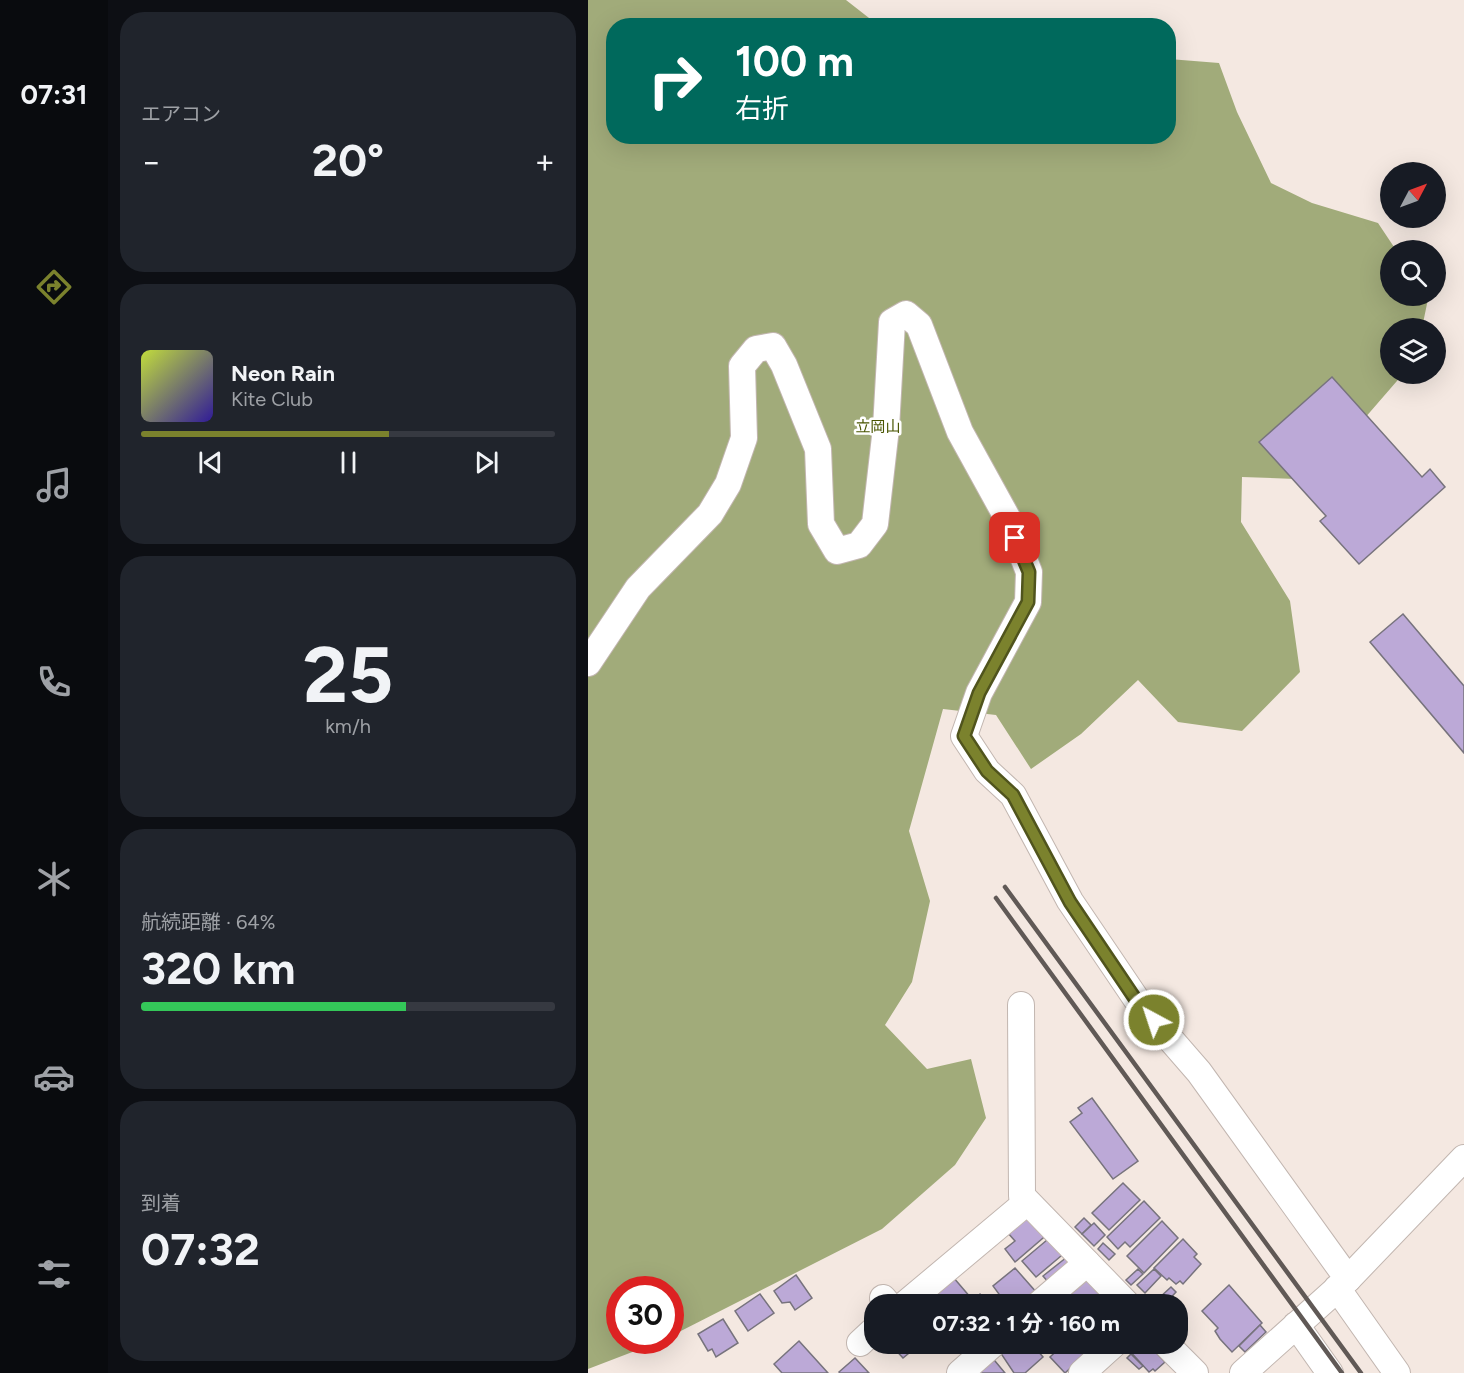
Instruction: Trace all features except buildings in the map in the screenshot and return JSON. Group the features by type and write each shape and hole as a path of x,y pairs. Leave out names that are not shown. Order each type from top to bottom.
{"street":[{"path":"588,663 638,588 710,514 728,484 744,438 742,366 756,349 773,346 784,365 818,449 821,525 837,551 859,545 875,524 886,428 892,322 906,314 919,325 960,432 1009,521 1029,572 1028,602 979,693 964,736 987,771 1013,795 1070,902 1138,1003 1199,1072 1342,1284 1397,1373"},
{"path":"1021,1005 1022,1197 1117,1294"},
{"path":"1243,1373 1342,1284 1464,1158"},
{"path":"902,1294 934,1266 1027,1202"},
{"path":"1051,1294 1087,1263"},
{"path":"1296,1324 1330,1373"},
{"path":"960,1373 982,1354"},
{"path":"1082,1373 1103,1354"},
{"path":"1176,1354 1195,1373"}],"green space":[{"name":"立岡山","path":"588,0 846,0 869,18 606,18 606,144 1176,144 1176,60 1219,63 1237,112 1271,183 1312,203 1378,223 1389,240 1380,240 1380,306 1427,306 1424,318 1380,318 1380,384 1394,384 1364,419 1296,479 1242,477 1241,522 1290,601 1300,672 1242,731 1178,722 1138,680 1081,734 1031,769 996,715 943,709 909,831 930,901 912,982 885,1025 927,1069 971,1059 986,1118 955,1165 882,1229 684,1329 684,1276 606,1276 606,1354 627,1354 588,1369"}],"railway":[{"path":"1005,887 1361,1373"},
{"path":"996,898 1342,1373"}],"route":[{"path":"1015,538 1029,572 1028,602 979,693 964,736 987,771 1013,795 1070,902 1138,1003 1154,1020"}]}
